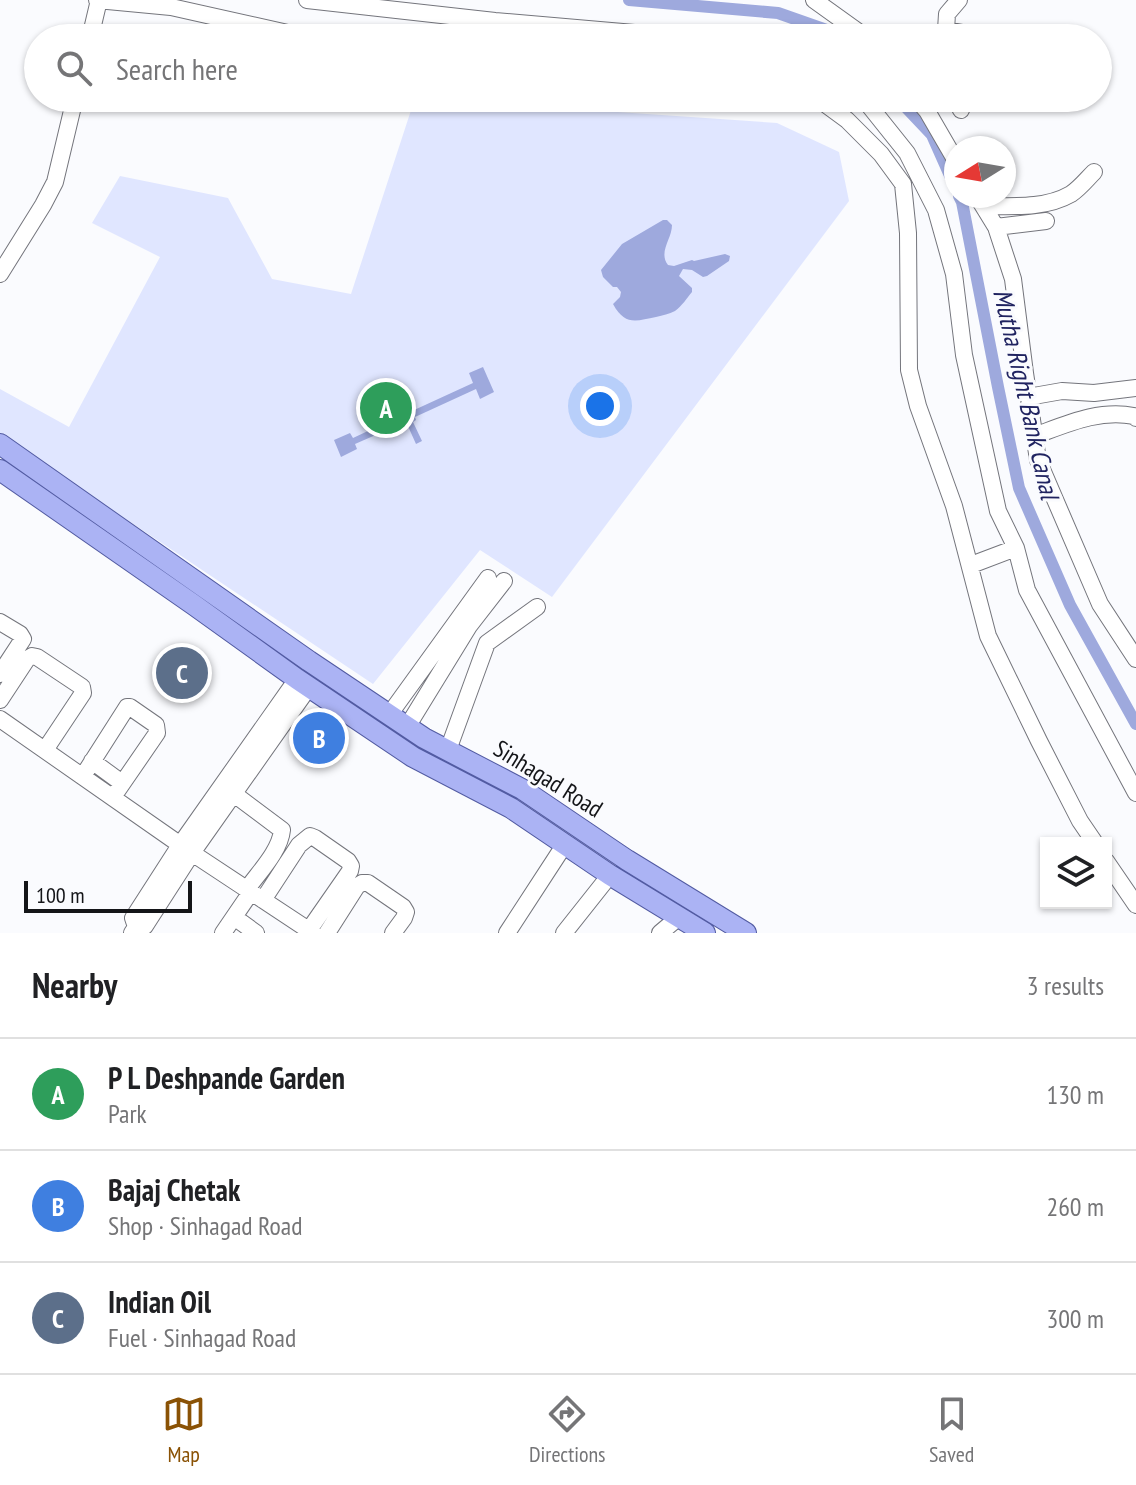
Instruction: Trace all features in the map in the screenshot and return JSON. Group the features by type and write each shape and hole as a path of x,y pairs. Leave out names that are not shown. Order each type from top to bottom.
{"main road":[{"name":"Sinhagad Road","path":"0,444 407,727 522,789 627,860 746,933"},
{"name":"Sinhagad Road","path":"0,470 413,757 511,808 610,875 705,933"},
{"path":"303,683 315,665"}],"street":[{"path":"93,24 98,0 171,7 247,24"},
{"path":"171,7 188,0"},
{"path":"307,0 530,24"},
{"path":"814,0 836,8 853,24"},
{"path":"946,24 947,14 959,0"},
{"path":"0,274 55,182 72,112"},
{"path":"836,112 881,154 903,184 908,233 909,370 918,406 954,506 988,636 1039,741 1091,837"},
{"path":"874,112 907,153 936,210 954,274 964,355 998,511 1016,548 1027,590 1136,793"},
{"path":"928,112 944,140"},
{"path":"1016,205 1027,206 1056,200 1072,193 1094,172"},
{"path":"984,208 996,227 1013,279 1038,460 1100,604 1136,659"},
{"path":"996,227 1046,221"},
{"path":"1028,397 1062,391 1094,393 1132,388 1135,417 1118,412 1104,414 1034,436"},
{"path":"971,565 1016,548"},
{"path":"389,715 496,580 407,727"},
{"path":"448,750 487,643 537,607"},
{"path":"0,622 23,639 0,674"},
{"path":"0,700 32,656 82,687 83,693 47,751"},
{"path":"186,849 234,794 303,683"},
{"path":"134,930 133,918 186,849 303,683"},
{"path":"47,751 89,693"},
{"path":"79,774 92,761 127,707 130,707 156,725 157,733 118,790"},
{"path":"79,774 117,712"},
{"path":"0,719 79,774 118,790"},
{"path":"92,761 118,790 186,849 253,894 303,930 351,866 310,836 253,894 223,933"},
{"path":"234,794 282,830 253,894"},
{"path":"507,933 565,844"},
{"path":"1112,870 1136,905"},
{"path":"564,933 610,875"},
{"path":"327,933 362,883 368,883 403,907 406,912 404,918 393,933"},
{"path":"234,917 256,933"},
{"path":"660,933 679,917"}],"shaded area":[{"path":"410,112 618,112 777,123 839,152 849,201 552,597 480,550 373,684 0,435 0,389 69,427 160,257 92,223 120,176 228,198 272,279 351,294"}],"water":[{"path":"663,220 672,225 664,255 668,265 725,254 730,256 729,261 703,277 692,270 683,269 679,276 692,288 692,292 675,311 643,320 627,319 613,304 621,292 603,277 601,270 622,244"},
{"path":"483,367 494,392 480,399 476,389 415,417 413,422 422,441 416,444 407,424 403,423 355,444 357,449 341,457 334,440 350,433 353,438 400,416 402,412 393,392 399,389 408,410 412,411 473,383 469,373"}],"waterway":[{"name":"Mutha Right Bank Canal","path":"629,0 778,13 809,24"},
{"name":"Mutha Right Bank Canal","path":"910,112 932,135 944,162"},
{"name":"Mutha Right Bank Canal","path":"963,208 1019,488 1070,605 1136,724"}],"place":[{"name":"P L Deshpande Garden","path":"386,408"},
{"name":"Indian Oil","path":"182,673"},
{"name":"Bajaj Chetak","path":"319,738"}]}
